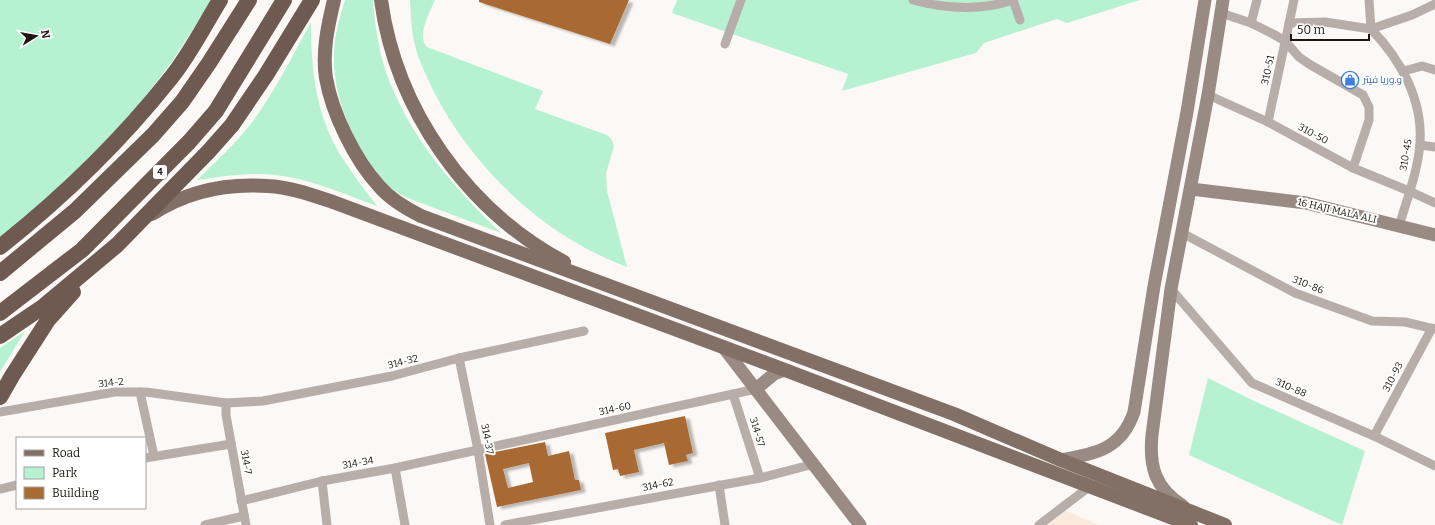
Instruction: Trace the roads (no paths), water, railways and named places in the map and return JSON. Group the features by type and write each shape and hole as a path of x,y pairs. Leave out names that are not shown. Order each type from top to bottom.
{"highway":[{"path":"0,247 68,190 106,154 171,78 220,0"},
{"path":"0,274 75,212 153,135 182,102 237,21 249,0"},
{"name":"4","path":"0,313 82,250 189,142 216,111 239,76 284,0"},
{"path":"0,397 48,320 117,245 209,151 232,125 266,75 312,0"},
{"path":"0,336 44,306 117,245"}],"main road":[{"path":"334,0 327,36 325,57 326,78 332,101 351,146 363,167 378,186 408,210 954,414 1192,519"},
{"path":"381,0 394,58 411,101 430,134 456,172 490,209 517,232 555,257 609,286"},
{"path":"1061,460 1097,453 1116,441 1130,424 1134,412 1154,286 1195,70 1205,0"},
{"path":"1192,519 1179,503 1164,490 1153,468 1150,452 1171,289 1208,95 1222,6"},
{"path":"143,219 170,203 206,190 226,187 269,186 297,191 333,202 629,311 1089,487 1192,519 1225,525"},
{"name":"16 HAJI MALA ALI","path":"1190,189 1306,203 1435,235"},
{"path":"629,311 635,295"},
{"path":"646,318 653,302"},
{"path":"724,348 860,525"},
{"path":"1143,355 1161,359"},
{"path":"756,389 770,378 785,370"}],"street":[{"path":"725,44 741,0"},
{"path":"913,0 932,5 967,8 1002,4 1013,0 1020,20"},
{"path":"1251,23 1257,0"},
{"name":"310-51","path":"1268,122 1294,0"},
{"path":"1369,0 1370,29"},
{"path":"1289,23 1325,22 1370,29 1412,15 1435,4"},
{"path":"1222,6 1285,41 1299,57 1309,64 1359,92 1366,101 1369,111 1368,124 1353,168"},
{"name":"310-45","path":"1370,29 1385,44 1404,71 1416,107 1420,125 1420,144 1413,180 1399,226"},
{"path":"1404,71 1422,66 1435,70"},
{"name":"310-50","path":"1208,95 1268,122 1353,168 1435,203"},
{"path":"1420,144 1435,147"},
{"name":"310-86","path":"1182,233 1295,293 1372,320 1405,322 1433,329"},
{"name":"310-88","path":"1171,289 1252,383 1374,436 1435,466"},
{"name":"310-93","path":"1374,436 1433,329"},
{"name":"314-32","path":"226,403 263,401 348,386 459,358 584,331"},
{"name":"314-37","path":"459,358 478,450 490,525"},
{"name":"314-60","path":"478,450 756,389"},
{"name":"314-2","path":"0,412 115,392 140,392 183,396 226,403"},
{"path":"140,392 149,457 231,444"},
{"name":"314-57","path":"734,394 760,478"},
{"name":"314-7","path":"226,403 226,415 245,521"},
{"name":"314-34","path":"241,501 322,481 395,468 478,450"},
{"name":"314-62","path":"505,525 760,478 814,464"},
{"path":"395,468 405,525"},
{"path":"322,481 328,525"},
{"path":"0,489 16,485"},
{"path":"719,485 725,525"},
{"path":"1039,525 1089,487"},
{"path":"205,525 245,521"}],"place":[{"name":"و.وريا فيتر","path":"1350,80"}]}
